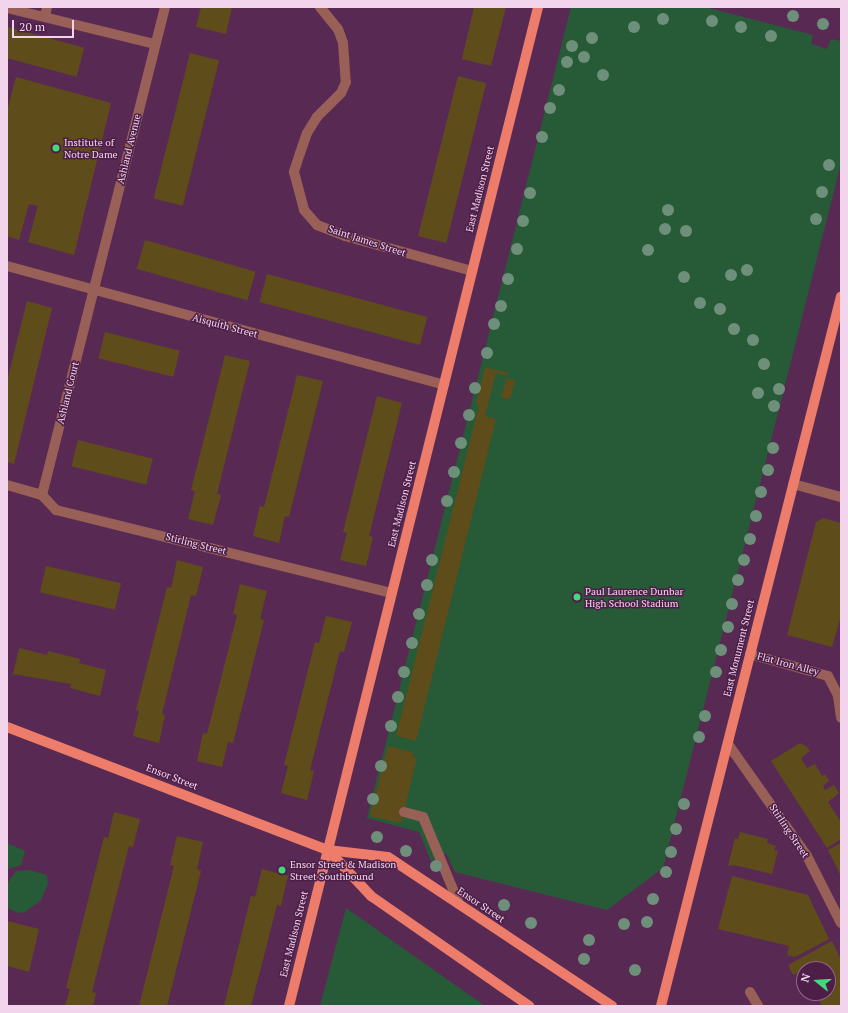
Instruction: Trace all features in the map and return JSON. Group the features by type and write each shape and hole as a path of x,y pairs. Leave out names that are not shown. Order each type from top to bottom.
{"main road":[{"name":"East Madison Street","path":"289,1006 538,7"},
{"name":"East Monument Street","path":"661,1006 728,744 792,484 841,296"},
{"name":"Ensor Street","path":"7,727 328,850 388,857 612,1006"},
{"name":"Ensor Street","path":"328,850 371,896 530,1006"}],"street":[{"name":"Ashland Avenue","path":"94,290 165,7"},
{"name":"Saint James Street","path":"320,7 338,29 344,43 346,82 341,93 317,117 307,133 300,153 294,172 304,210 317,224 345,236 472,271"},
{"path":"7,8 46,12 156,44"},
{"name":"Aisquith Street","path":"7,266 444,385"},
{"name":"Ashland Court","path":"42,495 94,290"},
{"path":"792,484 841,497"},
{"path":"7,486 42,495"},
{"name":"Stirling Street","path":"42,495 56,510 391,593"},
{"name":"Flat Iron Alley","path":"750,654 828,676 838,696 841,718"},
{"name":"Stirling Street","path":"728,744 807,856 841,923"},
{"path":"404,812 423,817 459,904"},
{"path":"750,992 758,1006"}],"green space":[{"name":"Paul Laurence Dunbar High School Stadium","path":"571,7 705,7 813,35 811,44 827,49 831,39 841,41 841,163 663,868 607,910 455,872 446,853 431,861 419,832 367,818"},
{"path":"7,843 25,851 21,865 8,869"},
{"path":"29,870 47,875 48,884 41,900 25,912 18,913 9,909 7,904 7,884 16,871"},
{"path":"346,908 485,1006 320,1006"}],"building":[{"path":"201,7 232,7 226,34 196,27"},
{"path":"474,7 506,7 491,66 462,59"},
{"path":"7,27 84,48 77,77 7,58"},
{"path":"190,53 219,60 183,206 154,199"},
{"path":"458,76 486,83 446,243 418,236"},
{"name":"Institute of Notre Dame","path":"16,77 111,103 74,255 28,242 38,206 29,204 19,240 7,236 7,111"},
{"path":"145,240 256,272 247,301 137,269"},
{"path":"267,274 427,317 420,345 259,302"},
{"path":"27,301 52,308 14,464 7,462 7,381"},
{"path":"105,332 180,351 173,377 98,358"},
{"path":"225,355 250,361 217,494 221,495 213,525 188,519 195,491 191,490"},
{"path":"485,367 508,373 508,376 496,373 485,416 496,419 416,741 396,736 479,405 476,404"},
{"path":"297,375 323,381 289,517 285,516 279,543 253,536 260,506 264,507"},
{"path":"507,378 516,381 509,400 501,397"},
{"path":"377,396 402,403 369,536 373,537 366,566 340,560 347,533 343,532"},
{"path":"78,440 153,459 146,485 71,466"},
{"path":"823,518 841,523 841,616 832,647 787,635 816,522"},
{"path":"177,560 203,567 196,596 191,595 162,714 165,715 159,743 133,736 139,711 136,710 167,587 171,588"},
{"path":"46,566 121,583 115,610 40,592"},
{"path":"240,584 267,591 260,619 264,620 233,743 228,742 222,767 197,761 203,733 207,734 237,615 233,614"},
{"path":"326,616 352,622 344,652 340,651 310,770 314,771 307,800 281,793 288,766 284,765 315,642 319,643"},
{"path":"19,648 47,655 48,651 80,659 79,663 106,670 100,696 70,688 71,684 13,674"},
{"path":"800,743 806,746 810,751 801,758 807,768 815,764 822,776 825,774 829,781 823,786 825,790 834,785 839,793 828,802 841,822 841,839 827,848 771,761"},
{"path":"388,746 413,752 412,757 417,758 401,823 370,816"},
{"path":"114,812 140,819 133,847 129,846 92,992 96,993 93,1006 65,1006 70,989 66,988 104,837 108,838"},
{"path":"740,832 768,839 767,843 776,846 774,850 778,851 772,874 734,865 728,866 735,838 738,839"},
{"path":"177,836 203,842 197,869 201,871 167,1006 139,1006 174,866 170,865"},
{"path":"841,843 841,876 828,850"},
{"path":"262,869 288,876 281,906 277,905 251,1006 224,1006 251,896 255,897"},
{"path":"732,876 808,895 829,939 795,957 787,955 789,946 718,929"},
{"path":"7,921 39,929 29,972 7,966"},
{"path":"832,941 841,960 841,1006 822,1006 820,1001 836,1001 836,961 796,961 796,974 793,975 788,965"}],"place":[{"name":"Institute of Notre Dame","path":"56,148"},
{"name":"Paul Laurence Dunbar High School Stadium","path":"577,597"},
{"name":"Ensor Street & Madison Street Southbound","path":"282,870"}]}
